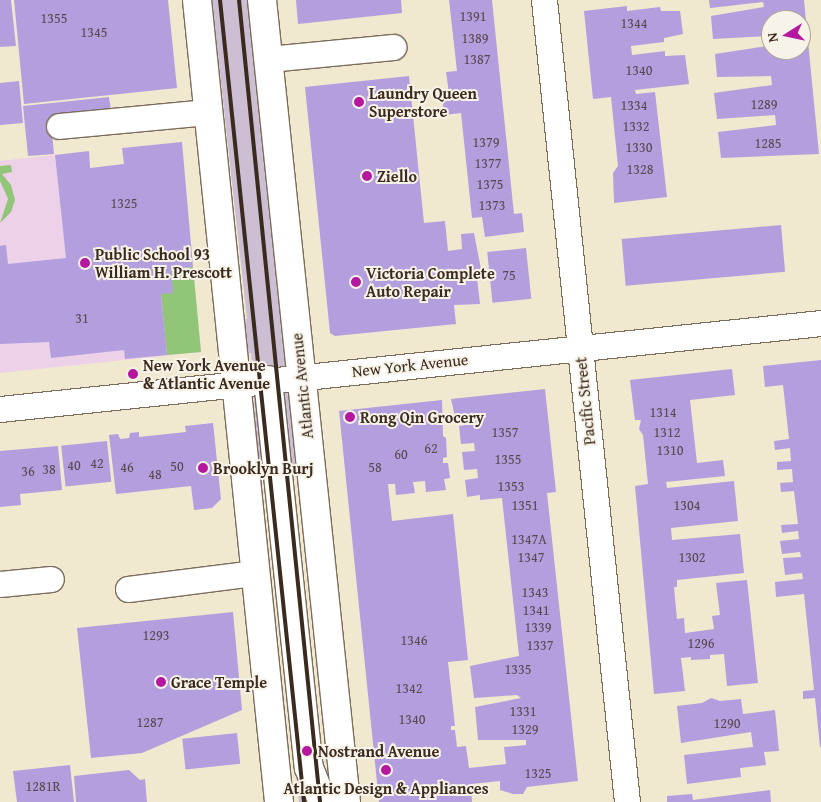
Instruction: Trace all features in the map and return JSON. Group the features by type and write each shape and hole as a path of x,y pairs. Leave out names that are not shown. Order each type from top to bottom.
{"main road":[{"path":"197,0 279,802"},
{"name":"Atlantic Avenue","path":"262,0 346,802"},
{"path":"268,380 309,768 323,802"}],"street":[{"name":"Pacific Street","path":"544,0 627,802"},
{"path":"268,59 393,46"},
{"path":"59,126 208,112"},
{"name":"New York Avenue","path":"0,409 821,323"},
{"path":"128,589 255,573"},
{"path":"0,584 52,579"}],"shaded area":[{"path":"212,0 251,0 289,343 283,344 296,471 292,472 326,802 299,802 266,474 259,474 251,353 246,353 242,320 247,319"},
{"name":"Public School 93 William H. Prescott","path":"55,155 64,238 171,269 193,267 201,352 0,373 0,161"}],"green space":[{"path":"11,165 12,172 2,174 11,185 15,200 11,212 0,223 8,199 0,181 0,166"},
{"path":"193,267 201,352 167,355 161,294 171,269"}],"building":[{"path":"0,0 11,0 16,46 0,47"},
{"path":"14,0 168,0 177,88 24,104"},
{"path":"296,0 401,0 402,13 298,24"},
{"path":"449,0 492,0 514,214 522,213 524,232 485,237 482,217 472,218 461,113 444,115 442,94 449,93 446,72 457,71"},
{"path":"709,0 804,0 805,10 761,10 761,36 713,39 711,16 764,7 763,2 710,8"},
{"path":"627,6 627,11 660,7 661,11 680,11 683,34 664,38 664,42 631,46 632,55 665,51 665,56 685,55 689,84 635,90 636,94 655,92 667,197 614,203 613,173 618,166 611,97 593,99 584,11"},
{"path":"761,47 761,60 810,60 819,154 721,158 718,132 776,125 775,115 717,119 714,93 772,85 771,76 717,77 715,54"},
{"path":"409,76 424,223 445,221 448,251 462,249 461,234 474,233 481,269 476,269 480,304 454,305 456,324 335,336 330,333 305,87"},
{"path":"19,81 23,123 0,125 0,83"},
{"path":"109,97 112,117 51,123 54,154 28,156 23,106"},
{"path":"182,142 193,267 171,269 173,293 161,294 167,355 125,359 124,350 51,358 49,342 0,344 0,246 6,245 8,264 66,258 55,155 89,151 90,168 124,164 122,148"},
{"path":"781,225 785,272 626,286 622,239"},
{"path":"526,248 531,299 493,303 487,252"},
{"path":"821,360 820,747 815,698 803,699 803,691 814,690 804,594 776,597 775,582 803,579 802,573 785,575 783,558 801,557 800,552 782,554 780,541 799,539 798,531 782,533 781,525 798,524 794,491 781,492 780,483 793,482 792,469 777,470 777,462 791,461 790,448 775,450 774,441 789,439 783,385 765,387 763,366"},
{"path":"732,369 735,395 690,400 697,463 723,460 725,476 666,482 667,488 734,481 738,521 671,528 672,540 740,534 744,573 677,580 677,587 674,587 677,619 684,618 685,633 714,629 712,616 720,615 716,583 747,580 758,683 727,686 724,654 710,655 710,659 691,660 691,657 681,658 685,691 654,694 635,486 648,484 643,435 639,429 641,420 635,420 630,380"},
{"path":"545,389 556,492 547,493 578,781 527,787 523,794 513,794 500,790 500,781 471,784 472,802 379,802 339,411 442,400 443,436 446,438 447,457 443,458 443,463 448,463 450,478 444,479 446,490 426,492 425,481 413,482 415,493 396,495 395,484 388,484 392,521 453,514 468,660 448,662 455,726 451,726 451,730 455,730 457,747 466,746 469,768 506,764 504,747 526,745 526,740 478,740 475,707 521,698 517,695 474,698 470,666 519,656 502,498 480,500 480,495 467,497 465,480 478,478 477,469 464,470 462,452 475,451 474,443 461,444 459,426 472,424 471,419 456,421 451,399"},
{"path":"213,423 221,499 212,508 194,510 191,486 116,494 109,435 118,434 120,439 129,438 130,433 139,432 139,437 186,432 185,426"},
{"path":"107,441 111,482 66,487 61,446"},
{"path":"58,446 62,490 20,494 21,505 0,507 0,451"},
{"path":"233,612 242,710 142,753 91,758 77,628"},
{"path":"711,698 720,701 741,699 743,714 775,710 779,751 764,752 766,765 740,768 741,777 687,784 684,755 753,747 751,732 681,743 677,706 702,703"},
{"path":"237,733 240,764 186,770 182,739"},
{"path":"70,765 74,802 17,802 13,771"},
{"path":"129,770 140,780 145,779 147,802 76,802 74,776"},
{"path":"770,790 771,802 667,802 667,796 692,794 693,800"}],"railway":[{"path":"220,0 304,802"},
{"path":"239,0 320,802"}],"place":[{"name":"Laundry Queen Superstore","path":"359,102"},
{"name":"Ziello","path":"367,176"},
{"name":"Public School 93 William H. Prescott","path":"85,263"},
{"name":"Victoria Complete Auto Repair","path":"356,282"},
{"name":"New York Avenue & Atlantic Avenue","path":"133,374"},
{"name":"Rong Qin Grocery","path":"350,417"},
{"name":"Brooklyn Burj","path":"203,468"},
{"name":"Grace Temple","path":"161,682"},
{"name":"Nostrand Avenue","path":"307,751"},
{"name":"Atlantic Design & Appliances","path":"386,770"}]}
